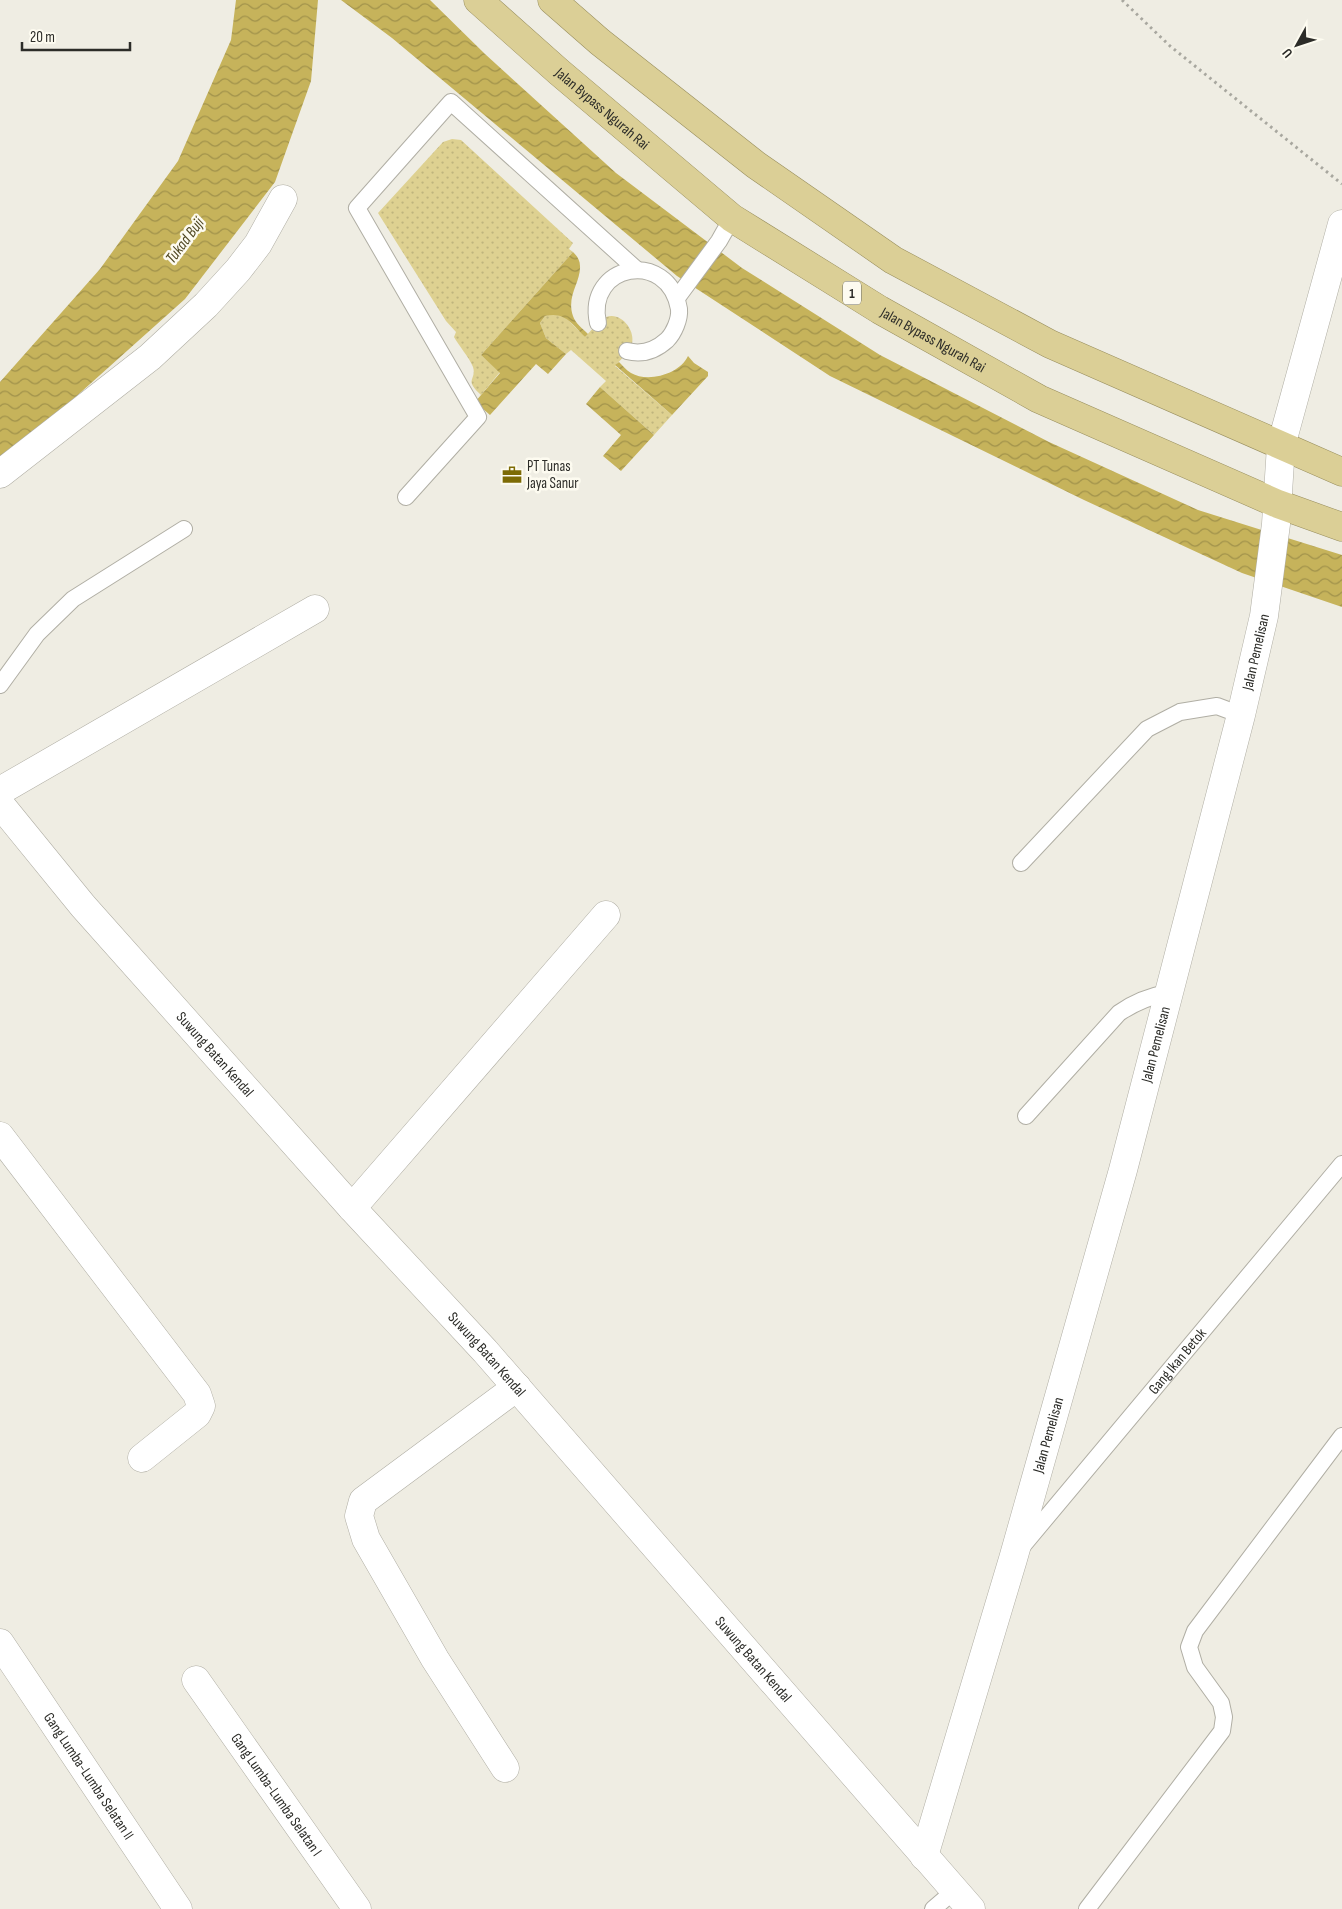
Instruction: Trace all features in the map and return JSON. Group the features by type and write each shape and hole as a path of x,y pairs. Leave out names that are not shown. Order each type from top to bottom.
{"highway":[{"name":"Jalan Bypass Ngurah Rai","path":"478,0 559,72 725,229 880,310 1039,399 1277,514 1342,527"},
{"path":"552,0 600,42 756,165 893,260 1050,344 1342,472"}],"street":[{"path":"0,474 150,357 206,306 258,244 283,199"},
{"name":"Jalan Pemelisan","path":"924,1856 1012,1559 1123,1170 1241,715 1264,616 1277,514 1281,446 1342,224"},
{"path":"0,791 315,609"},
{"name":"Suwung Batan Kendal","path":"0,804 83,906 352,1208 517,1387 962,1900"},
{"path":"352,1208 606,915"},
{"path":"0,1136 197,1394 201,1406 197,1414 142,1458"},
{"path":"505,1768 435,1659 366,1539 359,1516 363,1501 517,1387"},
{"name":"Gang Lumba-Lumba Selatan II","path":"0,1643 178,1909"},
{"name":"Gang Lumba-Lumba Selatan I","path":"196,1680 357,1909"}],"lane":[{"path":"406,497 478,417 357,208 451,102 637,270"},
{"path":"677,298 725,229"},
{"path":"598,323 596,314 597,300 603,288 613,277 624,272 637,270 650,271 662,278 671,287 677,298 679,312 676,326 669,338 658,347 646,352 628,351"},
{"path":"0,685 37,634 73,599 184,529"},
{"path":"1021,863 1147,729 1180,712 1217,706 1241,715"},
{"path":"1026,1116 1119,1013 1133,1003 1155,995 1168,993"},
{"name":"Gang Ikan Betok","path":"1012,1559 1342,1164"},
{"path":"1087,1909 1222,1731 1224,1717 1221,1703 1195,1667 1189,1647 1195,1631 1342,1436"},
{"path":"933,1909 962,1900"}],"path":[{"path":"1122,0 1170,46 1342,184"}],"shaded area":[{"path":"452,139 461,140 573,243 569,249 573,252 481,355 500,372 481,395 473,386 473,367 454,337 456,332 446,321 378,213 443,142"},
{"path":"555,313 565,317 585,337 601,320 607,317 613,316 624,321 631,332 632,344 627,353 615,366 672,415 654,435 600,387 606,381 571,350 566,354 546,338 540,323 545,316"}],"water":[{"name":"Tukad Buji","path":"236,0 318,0 311,81 275,182 185,299 52,418 0,458 0,382 100,269 178,161 231,40"},
{"path":"341,0 430,0 485,54 616,173 742,268 880,355 1049,442 1198,510 1342,555 1342,607 1242,573 1084,500 830,376 677,276 392,38"},
{"path":"573,252 578,258 580,272 572,296 571,309 575,321 588,334 585,337 572,323 563,317 558,315 545,316 540,323 546,338 566,354 548,374 536,364 490,415 475,402 500,373 481,355"},
{"path":"688,356 694,363 708,372 708,376 672,415 615,365 619,362 631,373 638,376 654,377 678,368"},
{"path":"600,387 654,435 621,471 603,456 621,435 586,404"}],"place":[{"name":"PT Tunas Jaya Sanur","path":"512,475"}]}
